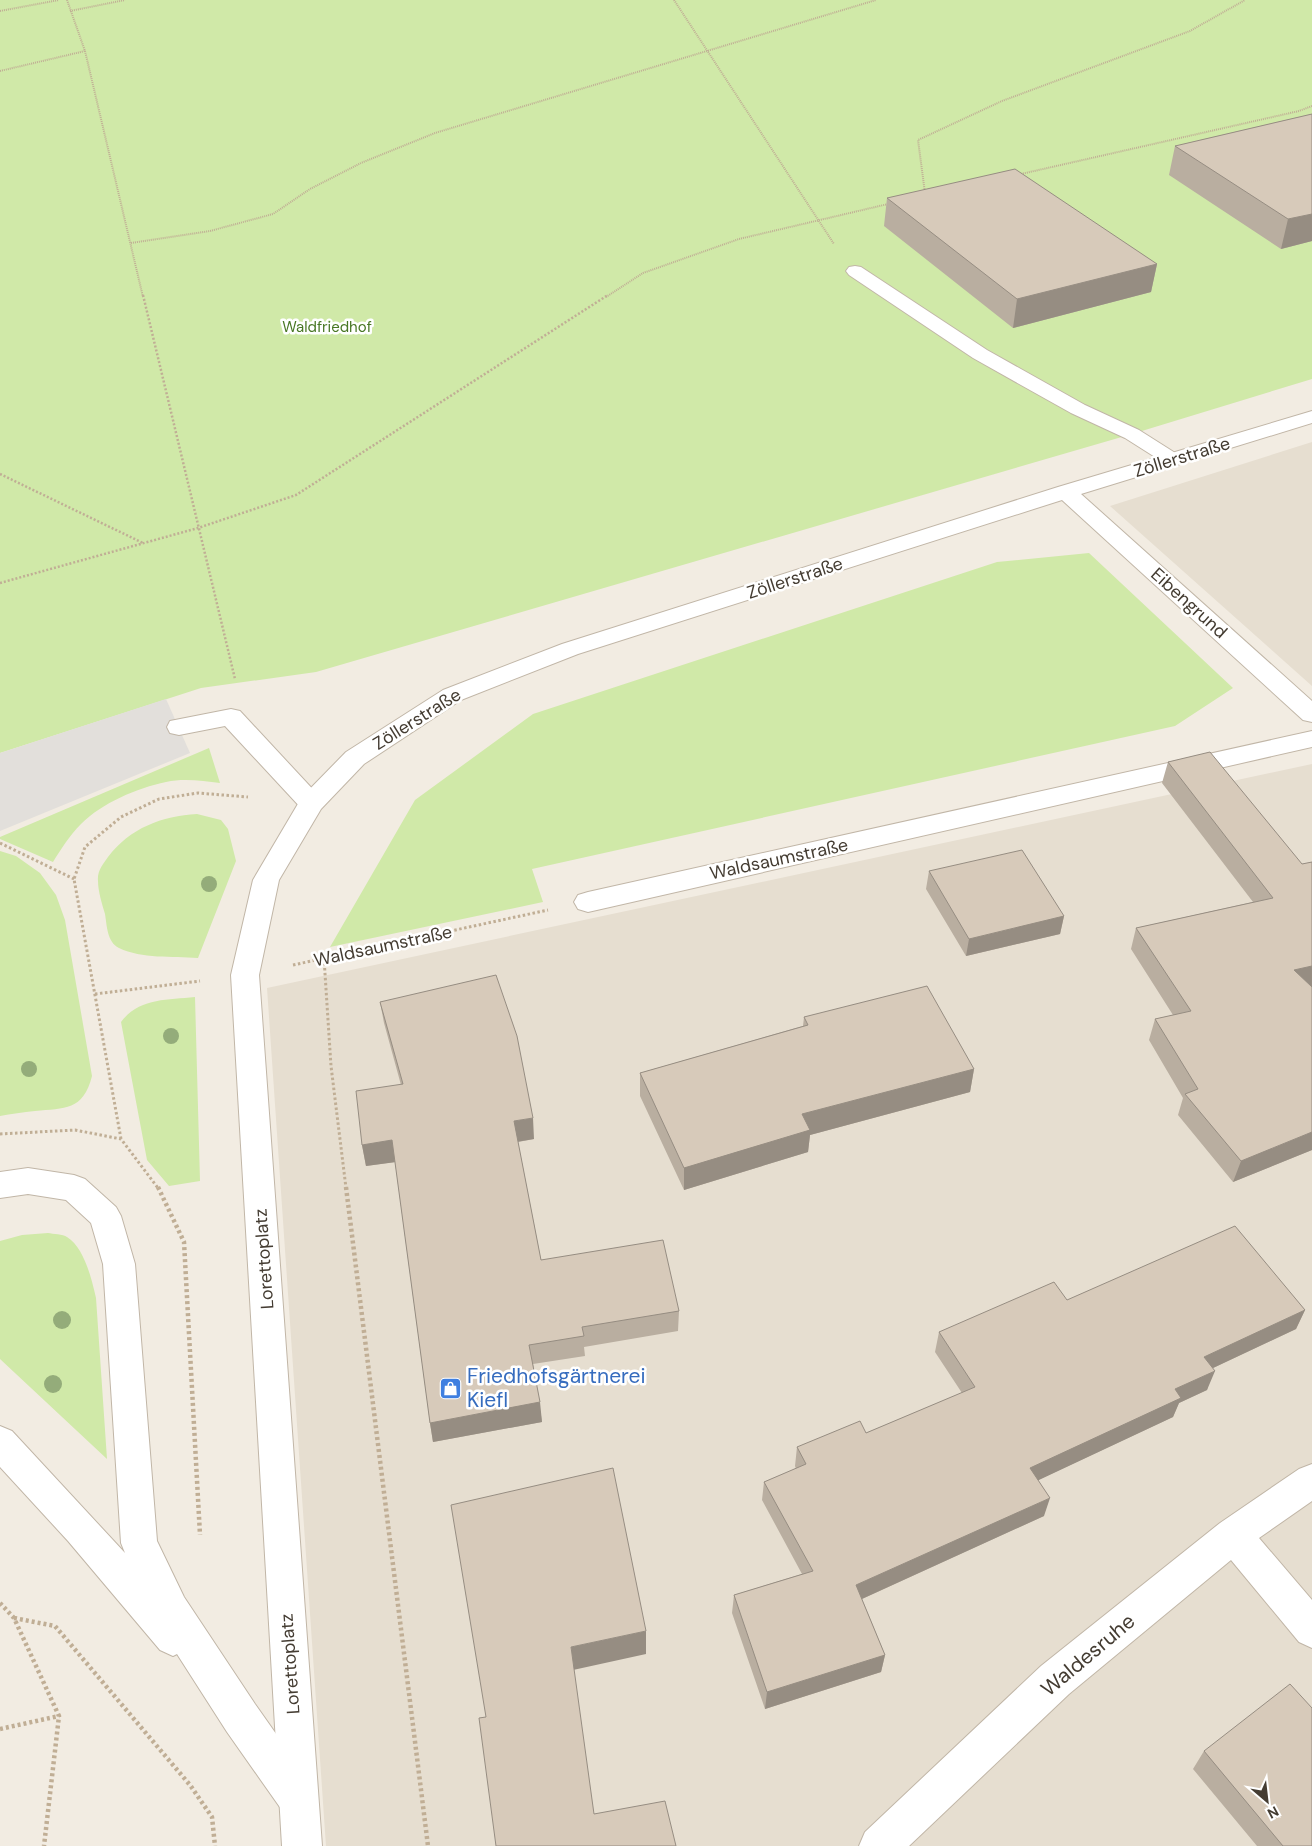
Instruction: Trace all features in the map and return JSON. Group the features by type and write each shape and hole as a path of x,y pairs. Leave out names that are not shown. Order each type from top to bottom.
{"street":[{"path":"855,271 980,354 1078,409 1132,434 1173,460"},
{"name":"Zöllerstraße","path":"311,803 355,758 452,695 570,650 1066,492 1312,417"},
{"name":"Eibengrund","path":"1066,492 1312,714"},
{"path":"179,727 231,717 311,803"},
{"name":"Waldsaumstraße","path":"588,902 1312,740"},
{"name":"Lorettoplatz","path":"302,1846 245,975 266,880 311,803"},
{"path":"0,1185 28,1181 74,1188 105,1216 119,1264 139,1543 171,1610 241,1718 299,1799"},
{"path":"0,1442 81,1530 241,1718"},
{"name":"Waldesruhe","path":"879,1846 1055,1680 1233,1535 1312,1481"},
{"path":"1233,1535 1312,1629"}],"path":[{"path":"0,12 59,0"},
{"path":"67,0 85,51 236,683 231,717"},
{"path":"70,11 125,0"},
{"path":"674,0 817,220 855,271"},
{"path":"131,243 210,231 273,214 310,189 353,168 435,133 876,0"},
{"path":"926,196 918,140 1002,101 1190,31 1244,0"},
{"path":"0,71 85,51"},
{"path":"1021,174 1299,111 1312,106"},
{"path":"0,583 198,528 296,495 643,273 739,239 889,204"},
{"path":"0,474 144,543"},
{"path":"121,1139 74,879 85,846 121,817 159,799 198,793 311,803"},
{"path":"0,842 74,879"},
{"name":"Waldsaumstraße","path":"95,994 245,975 588,902"},
{"path":"324,958 331,1066 428,1846"},
{"path":"0,1603 14,1618 58,1716 44,1846"},
{"path":"14,1618 55,1626 190,1785 212,1817 215,1846"},
{"path":"0,1729 58,1716"}],"shaded area":[{"path":"1312,442 1312,686 1110,506"},
{"path":"166,699 190,753 0,831 0,753"},
{"path":"1312,764 1312,1846 326,1846 267,988"}],"green space":[{"name":"Waldfriedhof","path":"0,0 1312,0 1312,379 1132,434 316,672 201,688 0,753"},
{"path":"1089,553 1233,688 1175,726 532,869 543,902 330,947 415,800 533,714 997,562"},
{"path":"209,748 220,783 180,780 143,788 120,797 89,816 69,837 53,862 0,839 0,837"},
{"path":"197,814 221,820 228,829 236,861 198,958 137,954 119,948 110,938 99,893 98,877 102,865 126,838 148,825 171,817"},
{"path":"0,851 16,856 40,873 56,895 65,920 92,1076 84,1096 71,1106 0,1116"},
{"path":"195,997 200,1181 169,1186 147,1160 121,1022 136,1008 145,1004"},
{"path":"48,1233 65,1236 73,1242 83,1256 92,1282 96,1298 107,1459 0,1359 0,1241 22,1235"}],"building":[{"path":"1312,114 1312,214 1288,219 1175,146"},
{"path":"1015,169 1157,264 1017,299 887,198"},
{"path":"1210,752 1302,864 1312,862 1312,966 1294,970 1312,987 1312,1132 1241,1161 1185,1094 1198,1089 1155,1019 1191,1011 1136,928 1273,898 1168,762"},
{"path":"1022,850 1064,916 969,939 929,871"},
{"path":"496,975 517,1036 533,1118 514,1121 541,1260 663,1240 679,1311 582,1327 584,1336 529,1345 540,1402 430,1423 392,1140 362,1145 356,1091 403,1084 380,1002"},
{"path":"927,986 974,1069 802,1114 810,1130 684,1168 640,1073 808,1025 804,1017"},
{"path":"1235,1226 1305,1310 1204,1357 1215,1371 1175,1389 1181,1398 1030,1468 1050,1498 856,1585 885,1655 767,1692 734,1595 813,1571 764,1482 806,1464 797,1447 860,1421 866,1433 975,1387 939,1332 1054,1282 1067,1300"},
{"path":"613,1468 646,1631 571,1647 594,1814 665,1801 676,1846 496,1846 479,1718 486,1717 451,1505"},
{"path":"1290,1684 1312,1708 1312,1846 1283,1846 1204,1751"}],"place":[{"name":"Friedhofsgärtnerei Kiefl","path":"451,1388"}]}
